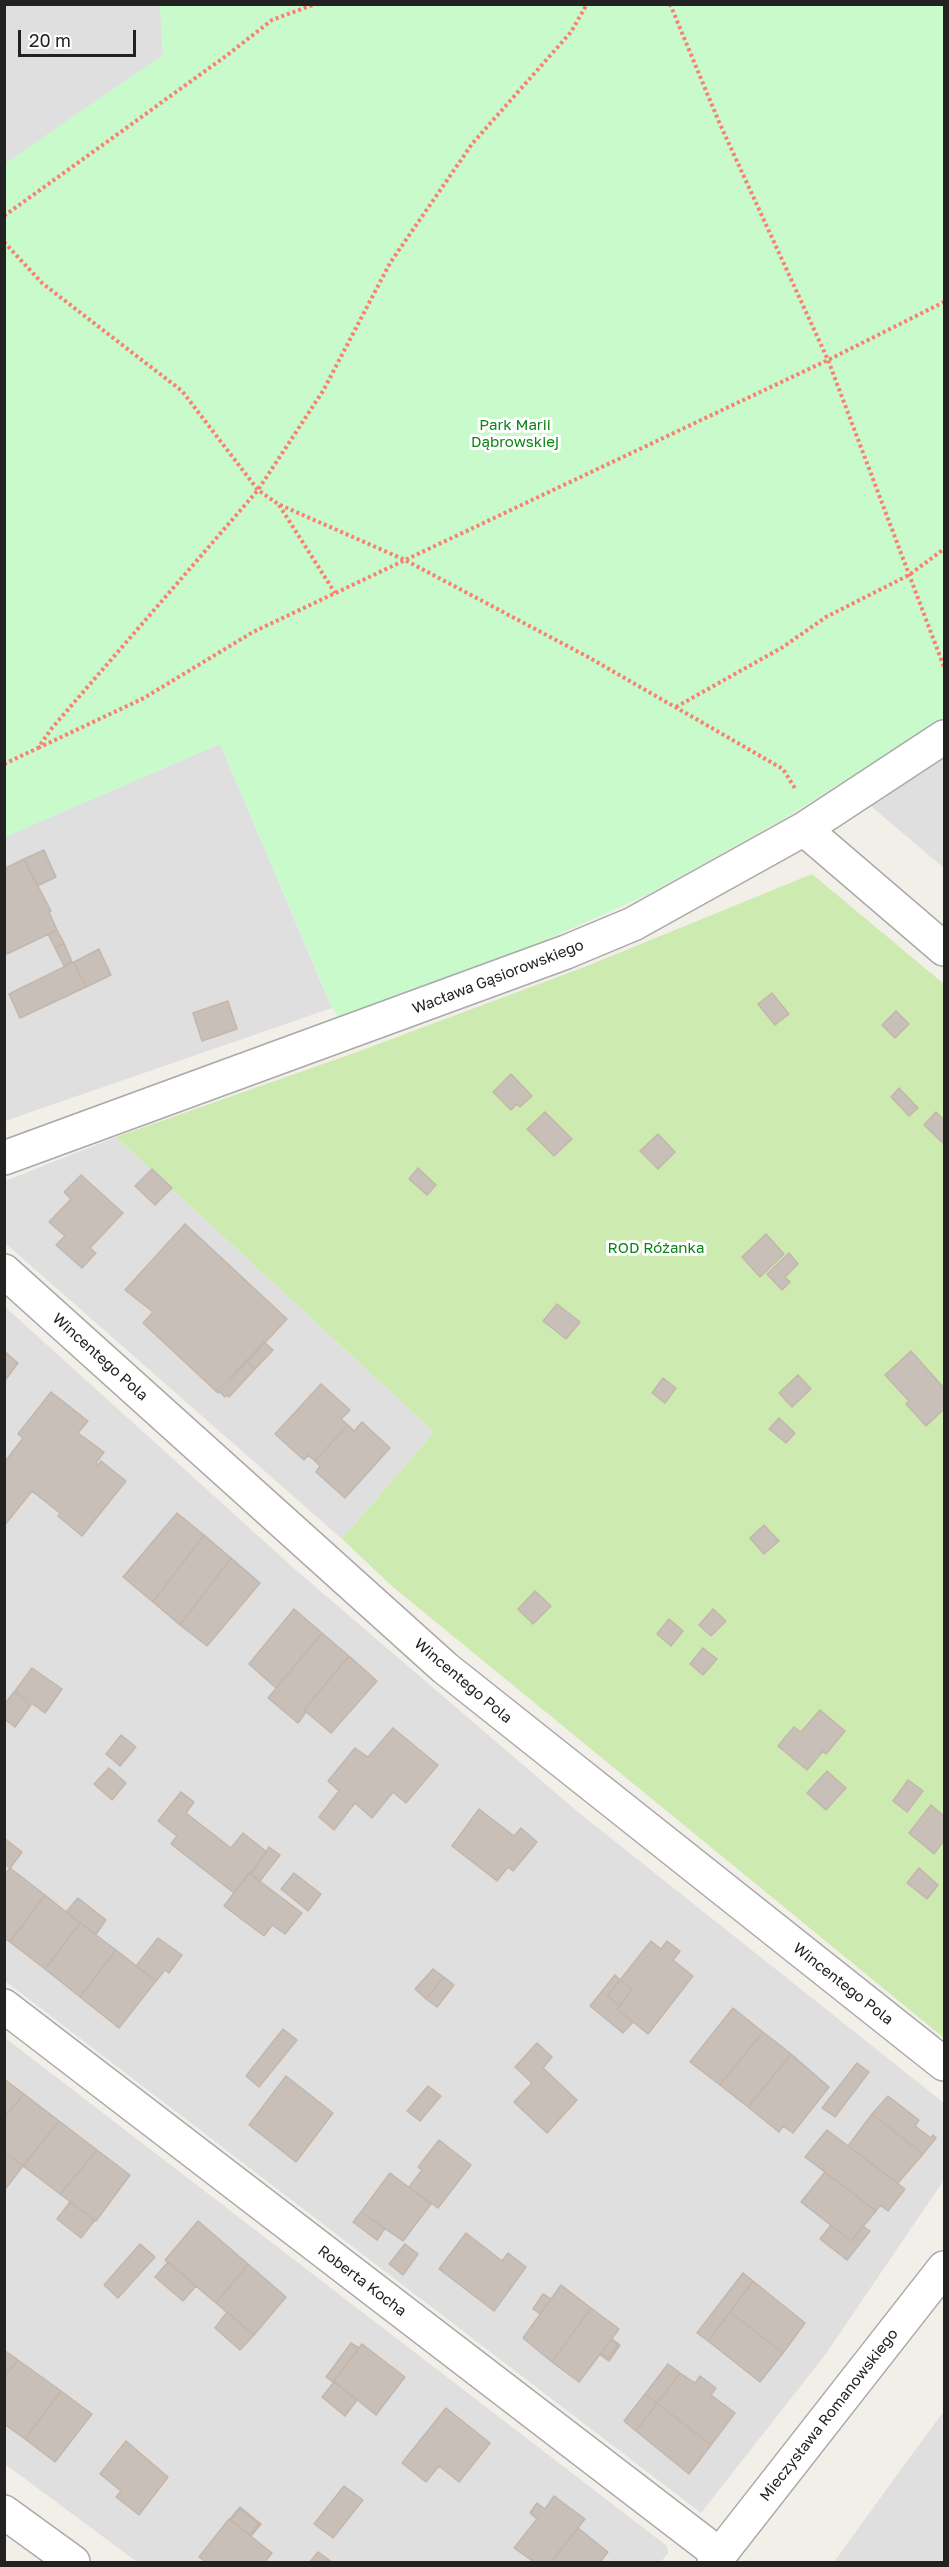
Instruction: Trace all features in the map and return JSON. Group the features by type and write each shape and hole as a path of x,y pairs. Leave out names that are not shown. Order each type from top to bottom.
{"street":[{"name":"Wacława Gąsiorowskiego","path":"4,1158 566,952 633,924 810,825 945,737"},
{"path":"810,825 945,950"},
{"name":"Wincentego Pola","path":"4,1271 445,1668 945,2064"},
{"name":"Roberta Kocha","path":"4,2007 717,2559"},
{"name":"Mieczysława Romanowskiego","path":"717,2559 945,2268"},
{"path":"4,2512 73,2562"}],"path":[{"path":"4,216 272,20 315,4"},
{"path":"38,748 52,728 258,490 323,391 390,263 472,144 571,32 587,4"},
{"path":"670,4 719,122 828,360 945,667"},
{"path":"4,242 42,283 182,391 258,490 278,504 405,560 588,657 783,770 810,825"},
{"path":"4,764 144,698 253,632 828,360 945,302"},
{"path":"278,504 335,593"},
{"path":"675,707 783,647 826,617 909,575 945,549"}],"shaded area":[{"path":"5,5 160,5 163,55 5,164"},
{"path":"220,744 332,1008 5,1121 4,837"},
{"path":"944,759 944,868 866,802"},
{"path":"116,1137 434,1432 342,1539 5,1243 5,1181"},
{"path":"4,1306 297,1571 578,1812 944,2103 944,2180 825,2355 701,2513 5,1981"},
{"path":"4,2037 667,2546 668,2553 661,2562 137,2562 5,2464"},
{"path":"944,2411 944,2562 834,2562 904,2465"}],"green space":[{"name":"Park Marii Dąbrowskiej","path":"160,5 944,5 944,718 787,817 647,895 532,946 339,1018 332,1007 220,744 5,837 4,164 163,55"},
{"name":"ROD Różanka","path":"812,874 944,984 944,2038 393,1587 342,1539 434,1432 116,1137 354,1053 587,966"}],"building":[{"path":"44,850 56,877 37,886 24,859"},
{"path":"24,859 51,911 49,912 57,930 7,954 4,949 4,869"},
{"path":"57,930 64,943 55,948 48,934"},
{"path":"64,943 72,962 64,966 55,948"},
{"path":"99,949 111,975 86,987 74,962"},
{"path":"74,962 86,987 20,1018 9,994"},
{"path":"772,993 789,1014 775,1025 758,1004"},
{"path":"228,1001 237,1029 202,1041 193,1013"},
{"path":"896,1011 909,1024 895,1038 882,1025"},
{"path":"511,1074 532,1096 520,1107 517,1104 511,1110 493,1092"},
{"path":"899,1088 918,1108 909,1116 891,1097"},
{"path":"545,1112 572,1139 554,1156 527,1129"},
{"path":"936,1112 944,1120 944,1144 924,1125"},
{"path":"658,1134 675,1152 658,1169 640,1151"},
{"path":"418,1168 436,1185 427,1195 409,1179"},
{"path":"152,1169 172,1188 155,1205 135,1186"},
{"path":"81,1175 123,1213 90,1248 96,1253 82,1268 56,1245 65,1236 49,1222 71,1199 64,1192"},
{"path":"185,1224 287,1319 218,1393 143,1323 153,1312 125,1290"},
{"path":"766,1234 784,1254 760,1277 742,1257"},
{"path":"789,1253 798,1264 785,1277 790,1282 782,1290 767,1274"},
{"path":"557,1304 580,1322 566,1339 543,1321"},
{"path":"264,1342 273,1350 255,1369 246,1361"},
{"path":"4,1351 18,1363 4,1382"},
{"path":"911,1351 944,1388 944,1409 926,1426 906,1404 909,1401 885,1375"},
{"path":"246,1361 255,1369 229,1397 228,1395 225,1397 218,1390"},
{"path":"798,1375 811,1389 792,1407 779,1393"},
{"path":"663,1378 676,1388 665,1403 652,1393"},
{"path":"321,1384 350,1410 341,1419 348,1425 315,1461 308,1455 304,1460 275,1434"},
{"path":"51,1392 88,1421 78,1433 104,1452 96,1463 98,1465 101,1461 126,1481 82,1536 58,1516 60,1513 32,1491 4,1526 4,1463 23,1438 18,1434"},
{"path":"779,1418 795,1433 786,1443 769,1429"},
{"path":"362,1422 390,1448 345,1498 316,1472 320,1466 315,1461 348,1425 354,1431"},
{"path":"177,1513 204,1535 153,1602 123,1577"},
{"path":"764,1525 779,1541 764,1554 750,1538"},
{"path":"204,1535 231,1558 180,1625 153,1602"},
{"path":"231,1558 260,1583 207,1646 180,1625"},
{"path":"535,1591 551,1606 533,1624 518,1609"},
{"path":"294,1609 322,1633 276,1688 249,1664"},
{"path":"713,1609 726,1621 711,1636 699,1625"},
{"path":"669,1619 683,1631 671,1646 657,1634"},
{"path":"322,1633 349,1656 304,1710 306,1712 298,1723 268,1698"},
{"path":"703,1648 717,1659 703,1675 690,1664"},
{"path":"349,1656 377,1681 331,1733 304,1710"},
{"path":"32,1668 62,1689 45,1713 15,1691"},
{"path":"14,1692 31,1705 15,1727 4,1719 4,1705"},
{"path":"820,1710 845,1731 826,1754 823,1751 807,1770 778,1746 794,1727 801,1732"},
{"path":"393,1728 438,1765 406,1803 393,1792 372,1818 355,1803 334,1830 319,1817 339,1791 328,1781 355,1748 368,1757"},
{"path":"121,1735 136,1747 120,1766 106,1754"},
{"path":"109,1768 126,1783 112,1800 94,1784"},
{"path":"827,1771 846,1788 826,1810 807,1793"},
{"path":"908,1780 923,1791 907,1812 893,1801"},
{"path":"181,1792 194,1802 186,1813 231,1848 243,1833 267,1852 234,1893 171,1844 177,1836 158,1821"},
{"path":"931,1805 944,1816 944,1840 934,1854 909,1833"},
{"path":"479,1809 514,1836 521,1828 537,1842 513,1871 508,1867 497,1881 452,1846"},
{"path":"4,1838 22,1852 10,1868 4,1864"},
{"path":"269,1847 280,1855 260,1881 251,1874"},
{"path":"10,1868 45,1895 10,1942 4,1938 4,1875"},
{"path":"919,1868 938,1885 927,1899 907,1883"},
{"path":"249,1873 302,1913 285,1934 272,1925 264,1936 224,1906"},
{"path":"294,1873 321,1894 308,1911 281,1889"},
{"path":"45,1895 80,1923 45,1969 10,1942"},
{"path":"78,1898 106,1920 96,1934 66,1912"},
{"path":"80,1923 116,1950 80,1997 45,1969"},
{"path":"158,1938 182,1955 169,1973 165,1970 156,1981 136,1966"},
{"path":"651,1941 661,1949 667,1941 680,1951 673,1960 693,1976 648,2034 617,2009 632,1989 620,1980"},
{"path":"116,1950 156,1981 119,2028 80,1997"},
{"path":"433,1969 444,1977 426,1999 415,1989"},
{"path":"615,1975 620,1980 607,1996 620,2006 617,2009 633,2022 623,2033 590,2006"},
{"path":"444,1977 454,1985 437,2007 426,1999"},
{"path":"620,1980 632,1989 620,2006 607,1996"},
{"path":"733,2008 763,2032 720,2085 690,2062"},
{"path":"283,2029 297,2040 259,2087 246,2076"},
{"path":"763,2032 791,2054 748,2107 720,2085"},
{"path":"537,2043 552,2057 543,2068 577,2100 547,2133 514,2102 532,2083 515,2067"},
{"path":"791,2054 829,2087 793,2133 783,2126 779,2132 748,2107"},
{"path":"857,2063 869,2072 835,2117 822,2108"},
{"path":"286,2076 333,2113 296,2162 249,2125"},
{"path":"4,2079 24,2094 4,2118"},
{"path":"428,2086 441,2096 420,2121 407,2111"},
{"path":"24,2094 59,2121 23,2166 4,2152 4,2118"},
{"path":"888,2096 919,2120 915,2126 931,2138 933,2135 936,2138 923,2154 872,2114"},
{"path":"872,2114 923,2154 898,2183 848,2146"},
{"path":"59,2121 97,2150 60,2194 23,2166"},
{"path":"827,2130 905,2189 888,2211 880,2205 876,2211 805,2157"},
{"path":"439,2140 471,2165 438,2208 409,2187 422,2170 418,2167"},
{"path":"97,2150 130,2175 96,2221 60,2194"},
{"path":"4,2152 23,2166 6,2188 4,2187"},
{"path":"825,2172 876,2211 851,2241 801,2202"},
{"path":"390,2173 431,2204 403,2241 361,2212"},
{"path":"70,2202 95,2220 81,2238 57,2219"},
{"path":"361,2212 385,2228 377,2240 353,2222"},
{"path":"198,2221 248,2264 216,2303 165,2260"},
{"path":"831,2225 851,2241 863,2226 870,2231 847,2260 820,2239"},
{"path":"466,2233 502,2261 508,2253 526,2267 494,2311 439,2269"},
{"path":"140,2244 155,2257 118,2298 104,2285"},
{"path":"405,2244 418,2254 403,2275 389,2264"},
{"path":"168,2262 196,2286 183,2301 155,2277"},
{"path":"248,2264 286,2297 254,2335 216,2303"},
{"path":"743,2273 753,2281 708,2341 697,2333"},
{"path":"753,2281 805,2323 783,2353 730,2312"},
{"path":"561,2285 591,2308 552,2362 523,2338"},
{"path":"543,2294 551,2299 540,2314 533,2309"},
{"path":"591,2308 619,2329 579,2382 552,2362"},
{"path":"227,2312 254,2335 240,2350 215,2328"},
{"path":"730,2312 783,2353 760,2382 708,2341"},
{"path":"612,2339 620,2345 609,2361 600,2355 601,2353 608,2358 618,2345"},
{"path":"611,2340 618,2345 608,2358 601,2353"},
{"path":"351,2343 359,2348 333,2382 326,2377"},
{"path":"362,2344 405,2377 376,2415 334,2381"},
{"path":"4,2350 18,2360 4,2377"},
{"path":"18,2360 61,2391 25,2439 4,2424 4,2377"},
{"path":"668,2364 680,2373 657,2403 645,2394"},
{"path":"680,2373 695,2383 700,2376 716,2388 711,2395 735,2413 711,2445 657,2403"},
{"path":"334,2382 357,2400 345,2416 322,2397"},
{"path":"61,2391 92,2414 55,2462 25,2439"},
{"path":"645,2394 657,2403 636,2431 624,2421"},
{"path":"657,2403 711,2445 689,2474 636,2431"},
{"path":"446,2408 490,2443 459,2482 439,2466 426,2482 402,2463"},
{"path":"126,2441 168,2477 139,2515 116,2497 121,2491 100,2474"},
{"path":"344,2486 363,2500 333,2538 314,2524"},
{"path":"554,2496 585,2519 551,2562 534,2562 514,2548 537,2519 530,2513 537,2503 545,2509"},
{"path":"240,2507 261,2524 251,2536 259,2524 240,2509 230,2519"},
{"path":"240,2509 259,2524 250,2535 231,2520"},
{"path":"229,2519 272,2553 265,2562 206,2562 199,2557"},
{"path":"578,2528 608,2552 600,2562 551,2562"},
{"path":"318,2552 332,2562 310,2562"}]}
